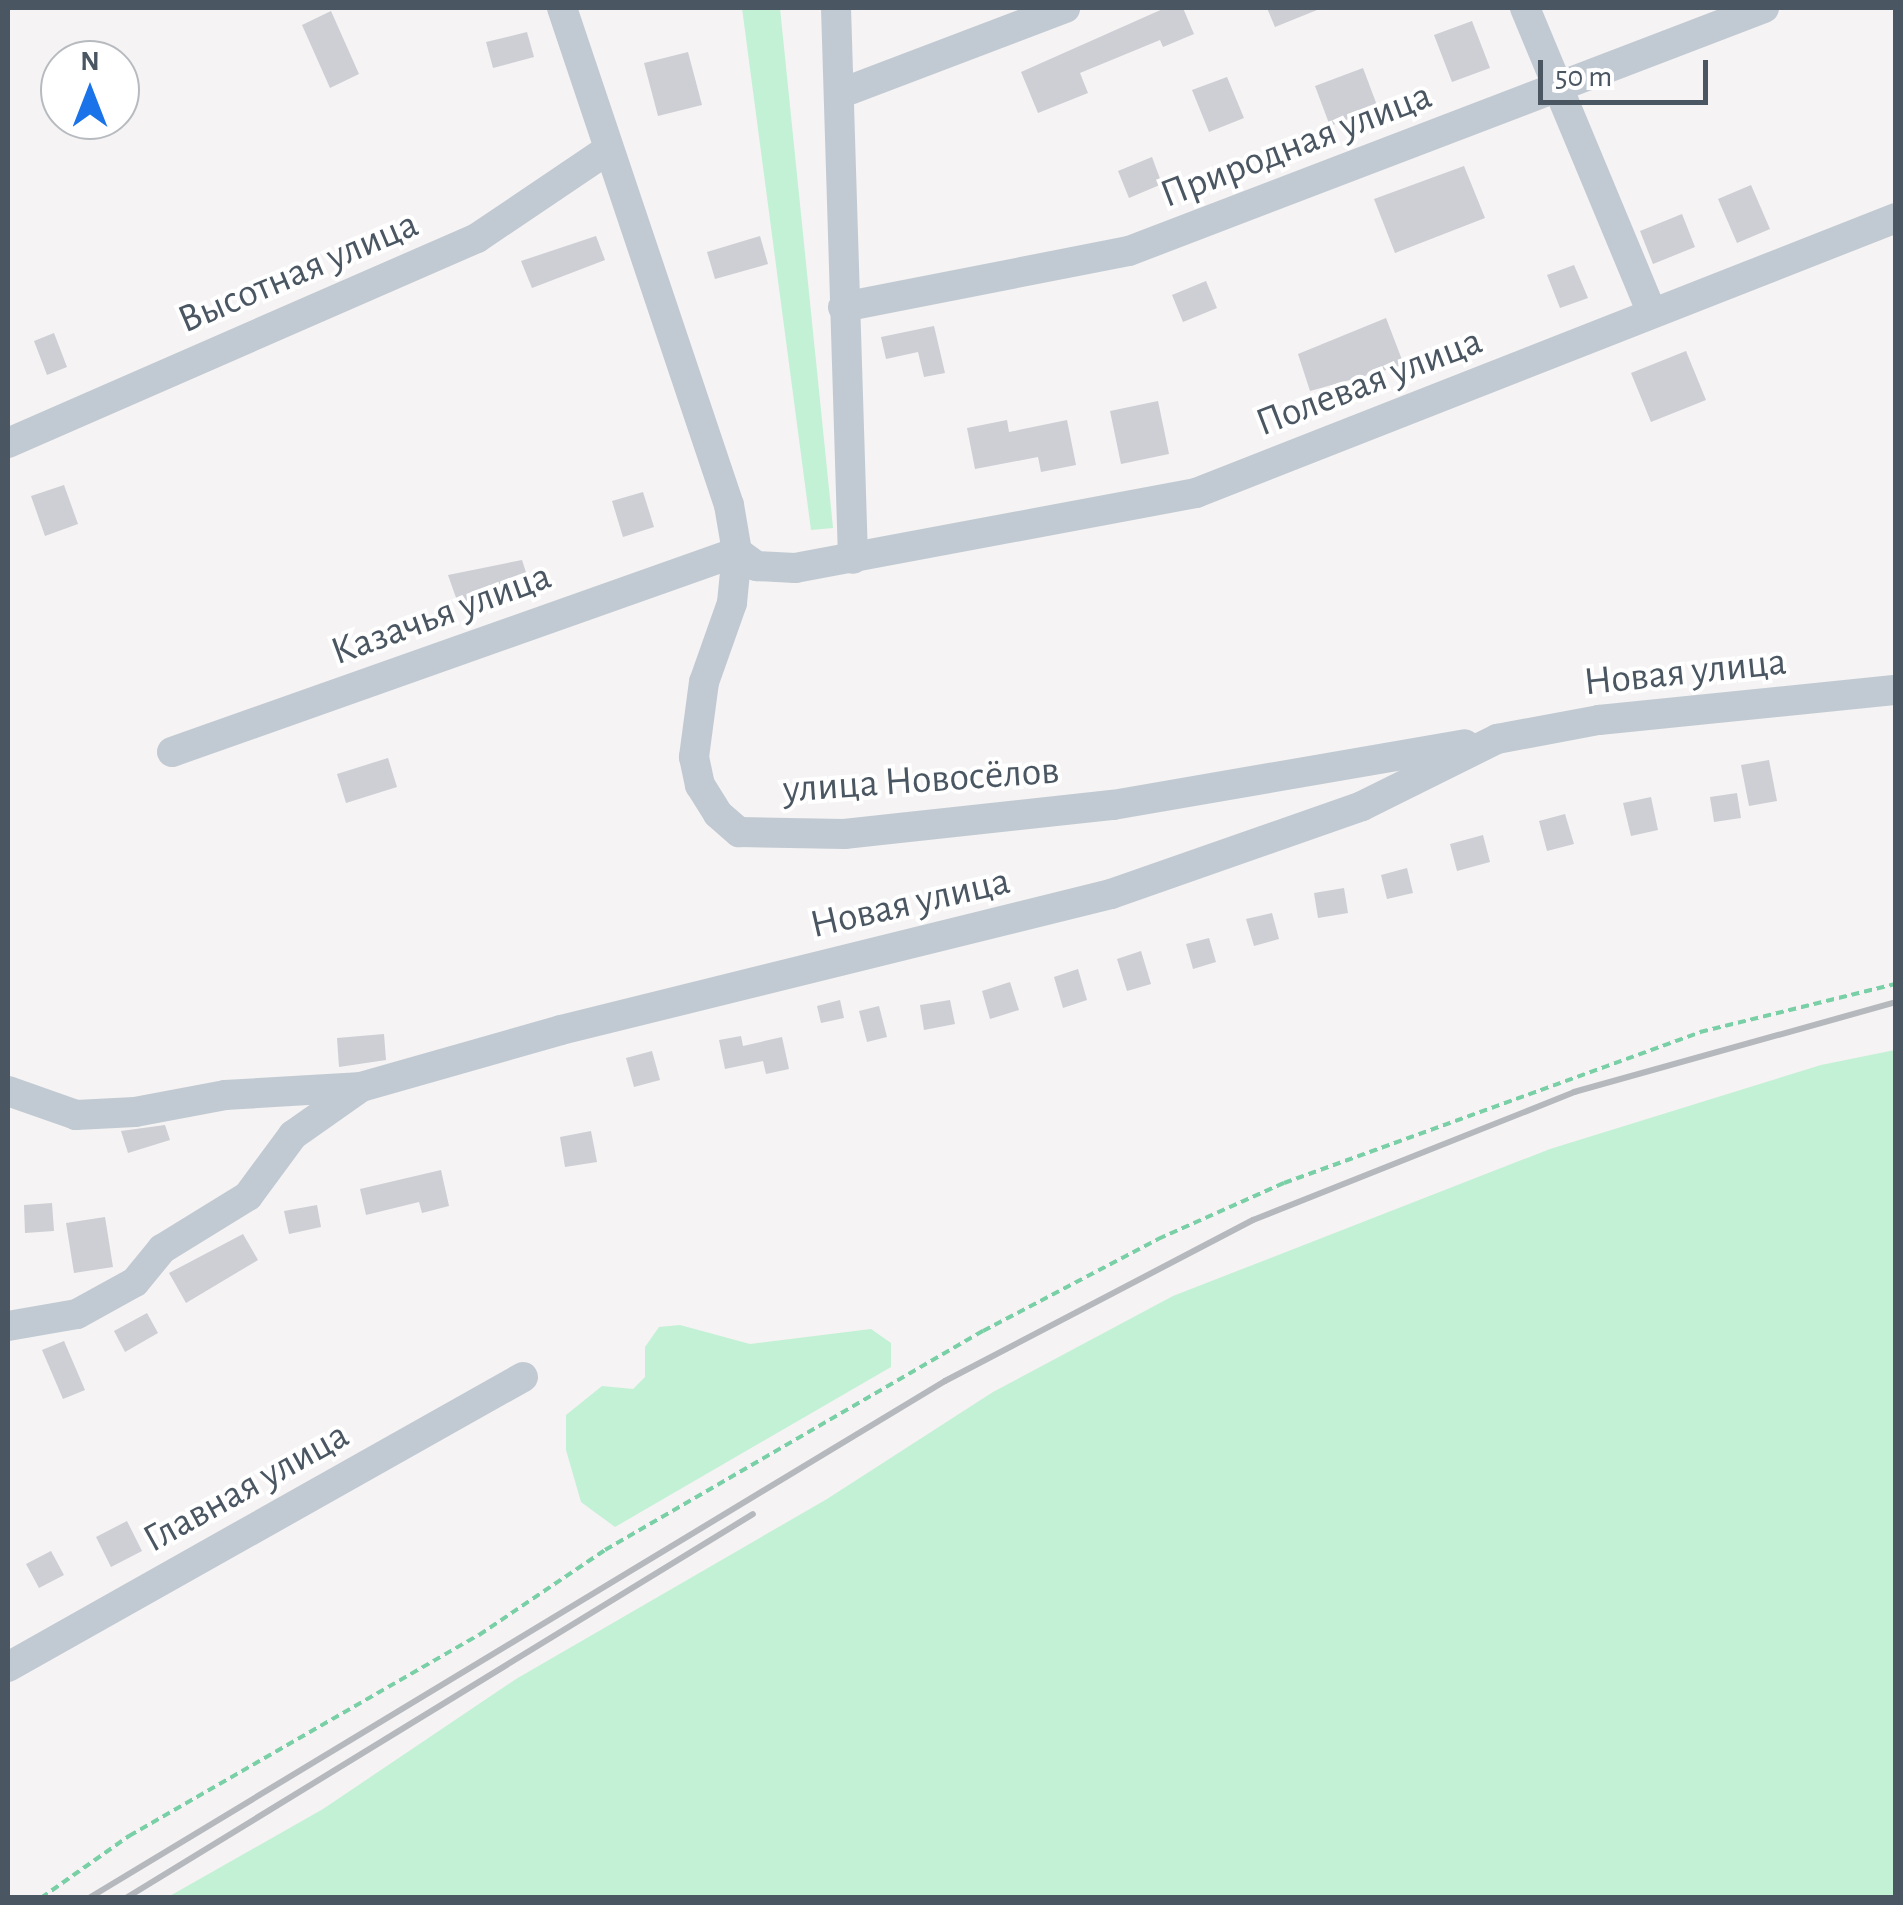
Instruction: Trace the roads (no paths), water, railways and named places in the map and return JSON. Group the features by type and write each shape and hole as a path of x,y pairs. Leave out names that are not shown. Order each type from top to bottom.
{"street":[{"name":"улица Новосёлов","path":"562,8 606,151 716,460 737,552 732,603 701,696 694,757 700,785 718,814 740,832 844,834 1113,804 1497,738"},
{"path":"836,8 853,559"},
{"path":"839,94 1065,8"},
{"path":"1524,8 1652,314"},
{"name":"Природная улица","path":"843,307 1129,252 1764,8"},
{"name":"Высотная улица","path":"8,442 476,238 606,151"},
{"name":"Полевая улица","path":"737,552 756,566 853,559 1196,493 1896,218"},
{"name":"Казачья улица","path":"172,752 737,552"},
{"name":"Новая улица","path":"8,1326 77,1314 135,1282 162,1249 248,1196 293,1136 362,1087 560,1030 1112,894 1362,806 1497,738 1598,720 1896,690"},
{"path":"8,1090 76,1115 135,1112 225,1094 362,1087"},
{"name":"Главная улица","path":"8,1667 523,1377"}],"railway":[{"path":"89,1898 945,1381 1253,1220 1574,1092 1896,1002"},
{"path":"126,1898 753,1514"}]}
